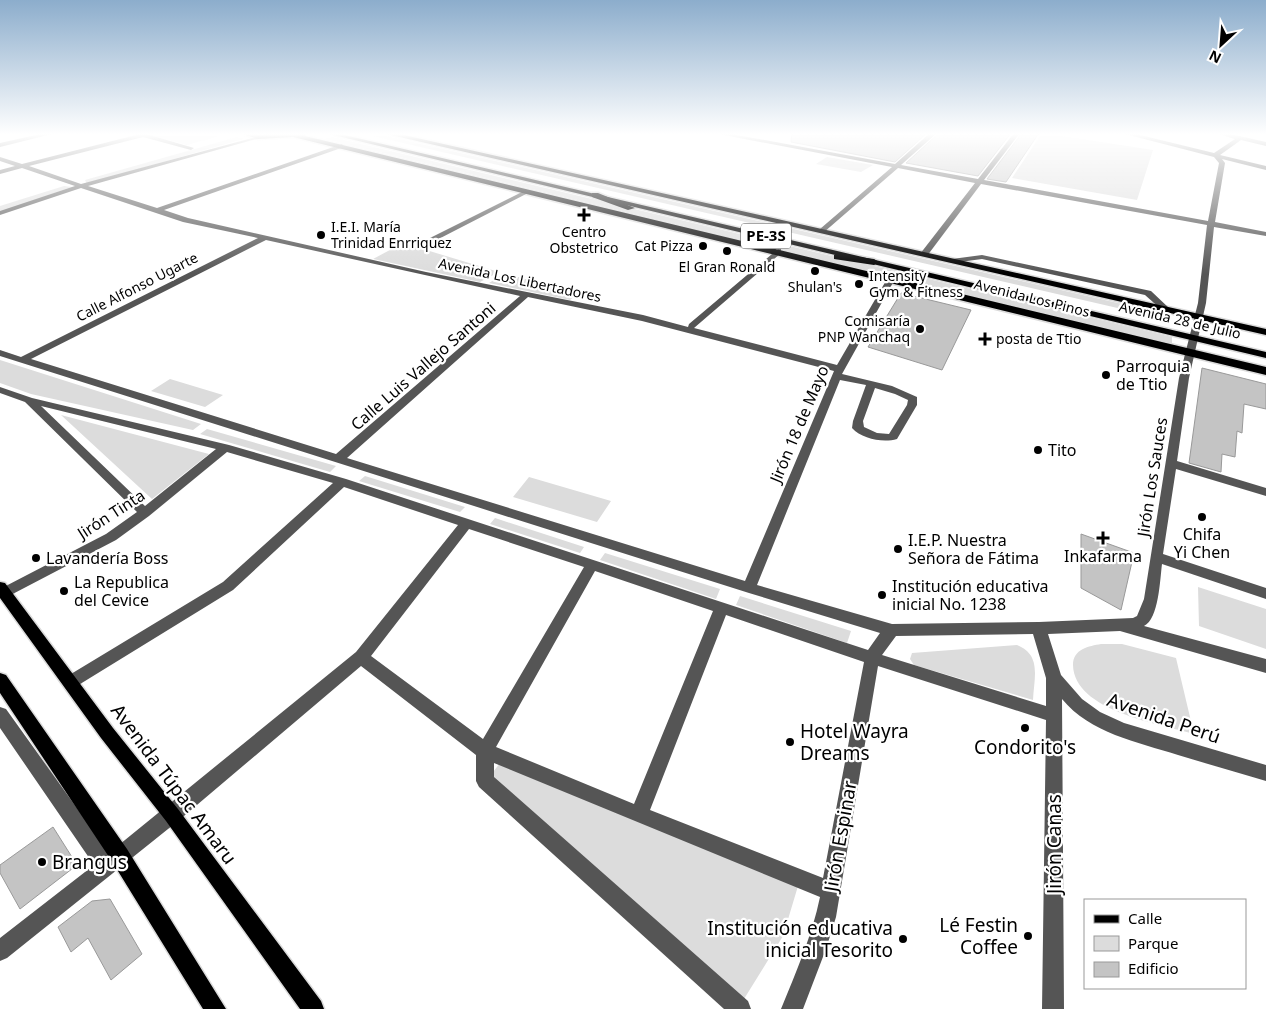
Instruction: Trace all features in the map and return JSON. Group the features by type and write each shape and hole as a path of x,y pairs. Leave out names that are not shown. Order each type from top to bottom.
{"highway":[{"name":"Avenida Los Pinos","path":"478,180 725,238 1190,354 1266,371"},
{"name":"Avenida 28 de Julio","path":"594,180 1266,332"},
{"path":"619,194 726,210"},
{"path":"595,195 696,232"},
{"path":"765,218 876,259"},
{"path":"725,238 801,252 876,259"}],"main road":[{"name":"Avenida 28 de Julio","path":"531,180 1195,334 1266,355"},
{"name":"Avenida 28 de Julio","path":"558,180 876,259"},
{"name":"Avenida 28 de Julio","path":"1195,334 1266,346"},
{"name":"Avenida Túpac Amaru","path":"2,590 72,682 107,732 172,814 312,1009"},
{"path":"0,680 113,862 215,1009"}],"street":[{"name":"Avenida Los Libertadores","path":"62,180 156,211 265,238 526,296 643,318 838,373 871,385 908,394 912,399 912,405 893,437 883,438 866,433 858,428 858,421 871,385"},
{"path":"0,205 80,180"},
{"path":"0,213 101,180"},
{"path":"156,211 244,180"},
{"path":"823,231 879,180"},
{"path":"974,180 1266,234"},
{"name":"Jirón Los Sauces","path":"1121,626 1135,624 1143,620 1148,612 1184,378 1202,303 1211,224 1219,180"},
{"path":"924,254 979,181"},
{"path":"420,245 526,192"},
{"name":"Calle Alfonso Ugarte","path":"22,360 265,238"},
{"path":"692,326 778,251"},
{"name":"Jirón 18 de Mayo","path":"749,588 838,373 891,279"},
{"name":"Calle Luis Vallejo Santoni","path":"339,458 526,296"},
{"path":"0,353 749,588 892,630 1121,626 1266,666"},
{"path":"0,390 29,400 225,448 342,482 872,658 1055,716"},
{"path":"29,400 145,513"},
{"name":"Jirón Tinta","path":"2,590 112,537 145,513 225,448"},
{"path":"1170,463 1266,492"},
{"path":"72,682 228,586 342,482"},
{"path":"0,951 172,814 361,657 467,523"},
{"path":"1156,557 1266,594"},
{"path":"592,565 485,751 485,781 740,1009"},
{"path":"639,815 722,608"},
{"name":"Avenida Perú","path":"1040,628 1054,678 1076,704 1094,717 1121,730 1266,773"},
{"path":"872,658 881,642 892,630"},
{"path":"361,657 485,751 830,891"},
{"name":"Jirón Espinar","path":"792,1009 816,949 826,917 872,658"},
{"name":"Jirón Canas","path":"1053,1009 1054,678"},
{"path":"2,722 113,862"}],"green space":[{"path":"85,180 101,180 87,184"},
{"path":"495,180 513,180 1172,337 1172,344"},
{"path":"564,180 579,180 1166,314 1165,319"},
{"path":"1024,180 1143,180 1137,200"},
{"path":"64,186 72,187 0,212 0,206"},
{"path":"403,243 499,272 480,282 373,259"},
{"path":"505,273 577,294 570,300 489,283"},
{"path":"0,360 201,424 193,430 31,394 0,383"},
{"path":"170,379 223,395 205,407 151,391"},
{"path":"61,415 209,454 152,499"},
{"path":"207,429 336,466 330,472 200,434"},
{"path":"365,476 465,507 460,512 359,481"},
{"path":"529,477 611,501 597,522 513,497"},
{"path":"495,518 584,547 580,553 490,524"},
{"path":"605,553 720,589 716,599 600,560"},
{"path":"1198,587 1266,609 1266,649 1199,626"},
{"path":"740,596 851,631 847,643 736,605"},
{"path":"1101,644 1122,644 1176,658 1194,734 1121,713 1088,694 1077,681 1073,665 1074,660 1076,655 1083,649"},
{"path":"1017,645 1025,649 1033,661 1035,676 1033,700 914,665 910,659 912,653"},
{"path":"500,763 798,886 783,936 744,999 490,776"}],"building":[{"name":"Comisaría PNP Wanchaq","path":"901,293 971,310 942,370 868,347"},
{"path":"1202,368 1266,384 1266,409 1244,404 1242,433 1237,431 1235,457 1222,454 1221,472 1189,463"},
{"path":"1081,534 1134,553 1121,610 1081,588"},
{"path":"53,827 77,865 20,909 0,873 0,865"},
{"path":"110,899 142,954 111,980 88,938 71,952 58,927 92,901"}],"place":[{"name":"Centro Obstetrico","path":"584,215"},
{"name":"I.E.I. María Trinidad Enrriquez","path":"321,235"},
{"name":"Cat Pizza","path":"703,246"},
{"name":"El Gran Ronald","path":"727,251"},
{"name":"Shulan's","path":"815,271"},
{"name":"Intensity Gym & Fitness","path":"859,284"},
{"name":"Comisaría PNP Wanchaq","path":"920,329"},
{"name":"posta de Ttio","path":"985,339"},
{"name":"Parroquia de Ttio","path":"1106,375"},
{"name":"Tito","path":"1038,450"},
{"name":"Chifa Yi Chen","path":"1202,517"},
{"name":"Inkafarma","path":"1103,538"},
{"name":"I.E.P. Nuestra Señora de Fátima","path":"898,549"},
{"name":"Lavandería Boss","path":"36,558"},
{"name":"La Republica del Cevice","path":"64,591"},
{"name":"Institución educativa inicial No. 1238","path":"882,595"},
{"name":"Condorito's","path":"1025,728"},
{"name":"Hotel Wayra Dreams","path":"790,742"},
{"name":"Brangus","path":"42,862"},
{"name":"Lé Festin Coffee","path":"1028,936"},
{"name":"Institución educativa inicial Tesorito","path":"903,939"}]}
